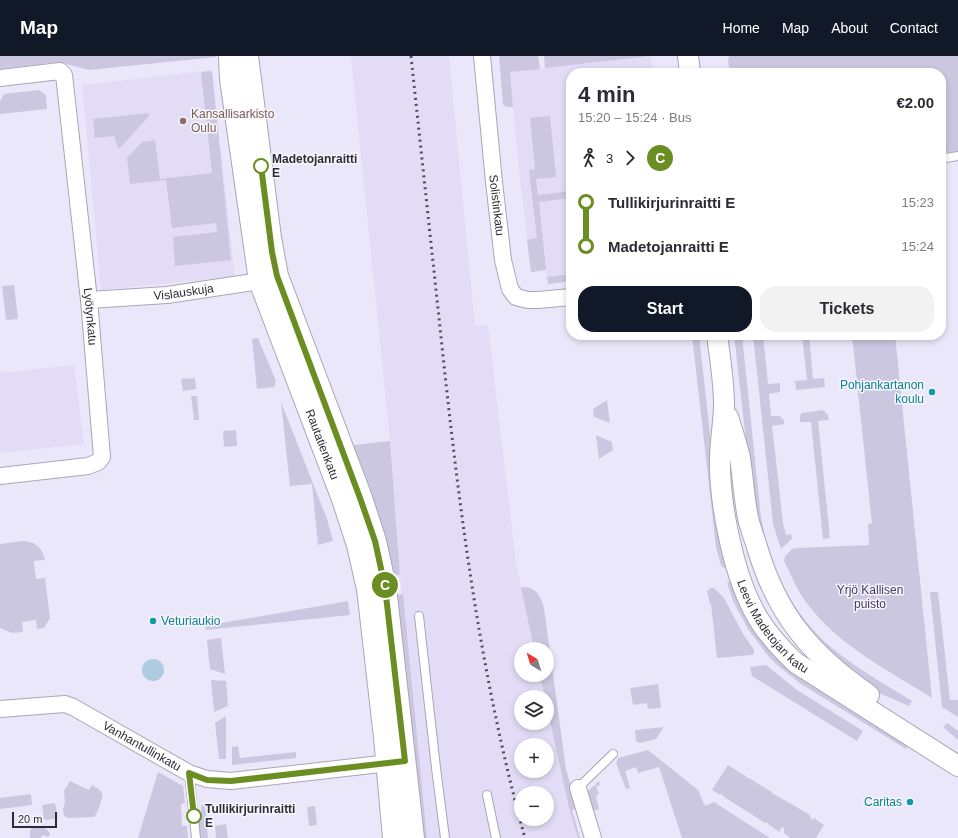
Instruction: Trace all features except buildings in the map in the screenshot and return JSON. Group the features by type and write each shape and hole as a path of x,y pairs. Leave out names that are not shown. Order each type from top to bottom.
{"main road":[{"name":"Rautatienkatu","path":"230,56 231,79 268,279 358,545 368,589 396,762 413,838"},
{"name":"Rautatienkatu","path":"247,56 272,252 268,279"},
{"name":"Rautatienkatu","path":"394,838 396,762"}],"street":[{"name":"Solistinkatu","path":"482,56 498,221 503,260 510,289 516,296 528,300 566,297"},
{"path":"688,56 689,68"},
{"name":"Lyötynkatu","path":"0,78 60,71 64,75 90,300 102,457 98,462 88,466 0,476"},
{"name":"Vislauskuja","path":"90,300 167,295 268,279"},
{"name":"Leevi Madetojan katu","path":"718,340 724,404 720,459 722,494 730,539 738,571 752,608 764,628 781,649 805,670 958,766"},
{"name":"Leevi Madetojan katu","path":"724,404 739,457 748,519 764,572 784,612 800,635 843,676 868,695 958,752"},
{"name":"Vanhantullinkatu","path":"0,709 65,704 73,706 189,773 207,780 231,781 396,762"},
{"path":"578,788 594,838"}],"lane":[{"path":"946,158 958,156"},
{"path":"419,616 445,838"},
{"path":"578,788 612,754"},
{"path":"189,773 196,838"},
{"path":"487,795 496,838"}],"shaded area":[{"path":"351,56 449,56 475,326 488,325 516,562 533,642 514,642 514,682 542,682 543,690 514,690 514,730 552,730 554,738 514,738 514,778 554,778 554,739 569,808 578,838 427,838 400,575 390,441"},
{"path":"651,56 652,68 566,68 566,282 548,284 546,270 531,272 519,171 510,72"},
{"path":"212,70 235,277 101,290 82,85"},
{"path":"74,365 84,444 0,453 0,373"}],"green space":[{"path":"0,56 216,57 89,70 59,62 0,69"},
{"path":"499,56 538,56 540,69 510,72 513,107 506,107 503,104"},
{"path":"544,56 651,56 545,68"},
{"path":"729,56 958,56 958,151 946,153 946,68 729,68"},
{"path":"212,71 231,260 175,266 173,237 217,232 216,223 172,228 166,180 130,184 127,158 142,142 155,140 160,179 212,173 201,72"},
{"path":"39,90 46,95 47,109 0,114 0,101 4,94"},
{"path":"149,113 149,116 120,148 118,148 114,136 95,138 93,119"},
{"path":"550,116 556,177 536,179 538,195 566,192 566,199 539,202 546,270 531,272 527,240 537,238 529,170 535,169 530,118"},
{"path":"566,275 566,282 548,284 547,277"},
{"path":"14,285 18,319 6,320 2,286"},
{"path":"302,311 353,445 390,441 400,575 389,577 296,313"},
{"path":"258,338 276,381 274,387 257,389 252,339"},
{"path":"693,340 700,340 719,516 731,569 726,569 721,566 716,547"},
{"path":"735,340 743,340 761,517 770,553 765,555 752,494"},
{"path":"754,340 764,340 768,384 780,383 780,392 769,394 771,416 780,416 784,421 784,424 772,426 783,523 786,535 791,534 792,539 781,549 773,524"},
{"path":"803,340 809,340 813,379 824,378 825,387 796,390 795,381 807,380"},
{"name":"Yrjö Kallisen puisto","path":"853,340 896,340 932,698 864,656 833,631 806,602 784,561 785,556 792,549 797,548 869,545 868,524 872,523"},
{"path":"195,378 196,389 183,391 181,379"},
{"path":"191,396 197,396 199,420 194,420"},
{"path":"607,400 610,423 594,417 593,409"},
{"path":"281,402 327,519 333,541 318,545 312,484 290,486"},
{"path":"823,410 828,415 829,420 818,421 830,538 823,539 811,422 800,422 800,416 802,413"},
{"path":"236,430 237,446 224,447 223,431"},
{"path":"596,435 612,442 613,450 599,459"},
{"path":"22,541 31,542 40,548 44,555 45,560 34,561 36,579 45,578 50,618 44,628 37,629 36,620 22,622 23,632 12,633 0,628 0,544"},
{"path":"775,570 793,604 812,629 838,653 912,701 909,706 872,690 796,620"},
{"path":"733,578 754,625 878,722 907,747 906,749 801,684 777,665 768,656 748,629 734,603 727,583"},
{"path":"521,587 530,588 537,592 544,608 549,642 533,642"},
{"path":"714,588 724,598 743,634 754,650 754,654 717,658 711,604 707,591"},
{"path":"930,592 938,592 950,700 958,700 958,717 942,707"},
{"path":"403,594 427,838 418,838 392,596"},
{"path":"348,601 350,615 206,630 205,626"},
{"path":"221,638 225,674 210,669 207,640"},
{"path":"766,665 797,690 863,731 857,741 752,676 750,667"},
{"path":"211,680 226,681 228,706 214,712"},
{"path":"554,681 566,769 577,808 572,810 580,838 578,838 569,808 552,730 554,730 554,690 543,690 542,682"},
{"path":"658,684 661,708 648,709 647,703 633,705 630,688"},
{"path":"226,716 226,759 219,759 215,723"},
{"path":"947,723 958,731 958,740 943,727"},
{"path":"664,727 656,739 639,743 636,741 635,730"},
{"path":"238,746 240,758 296,752 296,758 232,765 232,747"},
{"path":"648,750 698,790 705,806 714,802 770,838 682,838 659,767 638,773 636,767 625,771 630,788 626,789 616,763 618,758"},
{"path":"728,765 747,777 746,778 749,778 772,792 773,795 774,794 810,815 812,820 814,818 824,825 816,838 790,838 784,833 784,828 782,827 779,832 766,822 765,823 721,794 720,795 712,790"},
{"path":"158,772 183,786 185,803 181,804 182,826 187,826 188,838 138,838"},
{"path":"70,781 89,790 92,785 101,791 101,801 94,817 68,818 64,816 64,791"},
{"path":"599,781 600,785 596,786 599,794 596,796 599,809 592,811 587,792"},
{"path":"31,794 32,805 0,809 0,798"},
{"path":"55,803 58,818 44,819 42,805"},
{"path":"201,805 205,805 208,838 201,838 198,817 202,816"},
{"path":"315,806 317,825 309,826 307,807"},
{"path":"226,824 228,838 216,838 215,826"},
{"path":"44,827 50,833 49,837 42,835 41,838 30,838 30,831 32,828"}],"water":[{"path":"153,659 161,662 164,670 161,678 153,681 145,678 142,670 145,662"}],"railway":[{"path":"411,56 455,464 472,589 495,714 525,838"}],"bus line":[{"name":"C","path":"194,816 189,773 207,780 231,781 405,761 385,587 375,541 277,276 272,252 261,166"}],"place":[{"name":"Kansallisarkisto Oulu","path":"183,121"},
{"name":"Madetojanraitti E","path":"261,166"},
{"name":"Pohjankartanon koulu","path":"932,392"},
{"name":"Veturiaukio","path":"153,621"},
{"name":"Caritas","path":"910,802"},
{"name":"Tullikirjurinraitti E","path":"194,816"}]}
